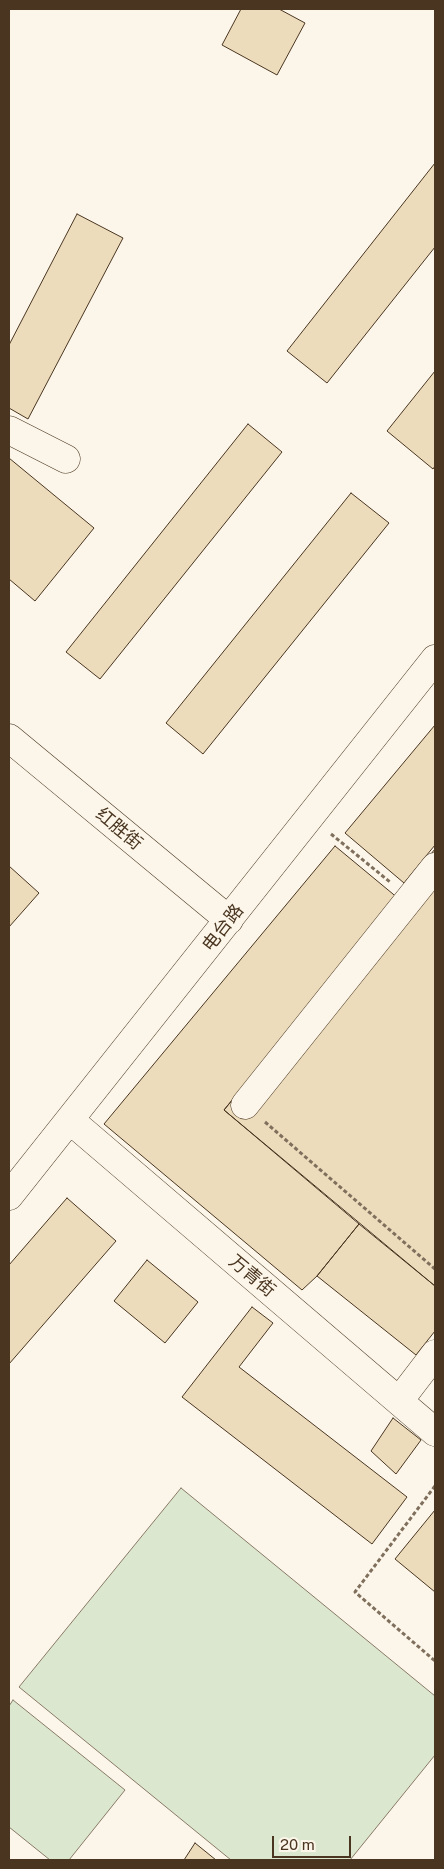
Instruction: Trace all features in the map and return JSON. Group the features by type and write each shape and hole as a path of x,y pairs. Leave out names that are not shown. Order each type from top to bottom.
{"street":[{"path":"9,430 66,459"},
{"name":"电台路","path":"10,1193 435,659"},
{"name":"红胜街","path":"9,738 229,920"},
{"path":"245,1105 435,867"},
{"name":"万青街","path":"70,1120 435,1432"},
{"path":"399,1401 435,1354"}],"path":[{"path":"310,817 410,899"},
{"path":"245,1105 435,1269"},
{"path":"435,1486 354,1592 435,1661"}],"green space":[{"path":"181,1488 435,1696 435,1755 350,1860 231,1860 19,1687"},
{"path":"13,1700 125,1790 69,1860 50,1860 9,1827 9,1706"}],"building":[{"path":"241,9 279,9 305,23 277,75 222,45"},
{"path":"435,163 435,247 327,383 287,351"},
{"path":"77,214 123,238 28,419 9,408 9,345"},
{"path":"435,371 435,466 433,469 387,431"},
{"path":"248,424 282,452 100,679 66,652"},
{"path":"9,458 94,528 35,601 9,579"},
{"path":"351,493 389,523 203,754 166,723"},
{"path":"435,725 435,845 404,883 345,833"},
{"path":"335,846 399,899 224,1110 359,1224 317,1276 302,1290 104,1124"},
{"path":"435,849 435,1286 224,1110"},
{"path":"9,866 39,893 9,927"},
{"path":"67,1198 116,1241 9,1364 9,1265"},
{"path":"359,1224 435,1286 435,1331 416,1355 317,1276"},
{"path":"147,1260 198,1302 165,1343 114,1301"},
{"path":"252,1307 273,1323 239,1367 407,1497 372,1544 182,1397"},
{"path":"393,1418 421,1440 396,1474 371,1451"},
{"path":"435,1510 435,1592 395,1559"},
{"path":"195,1843 216,1860 184,1860"}]}
